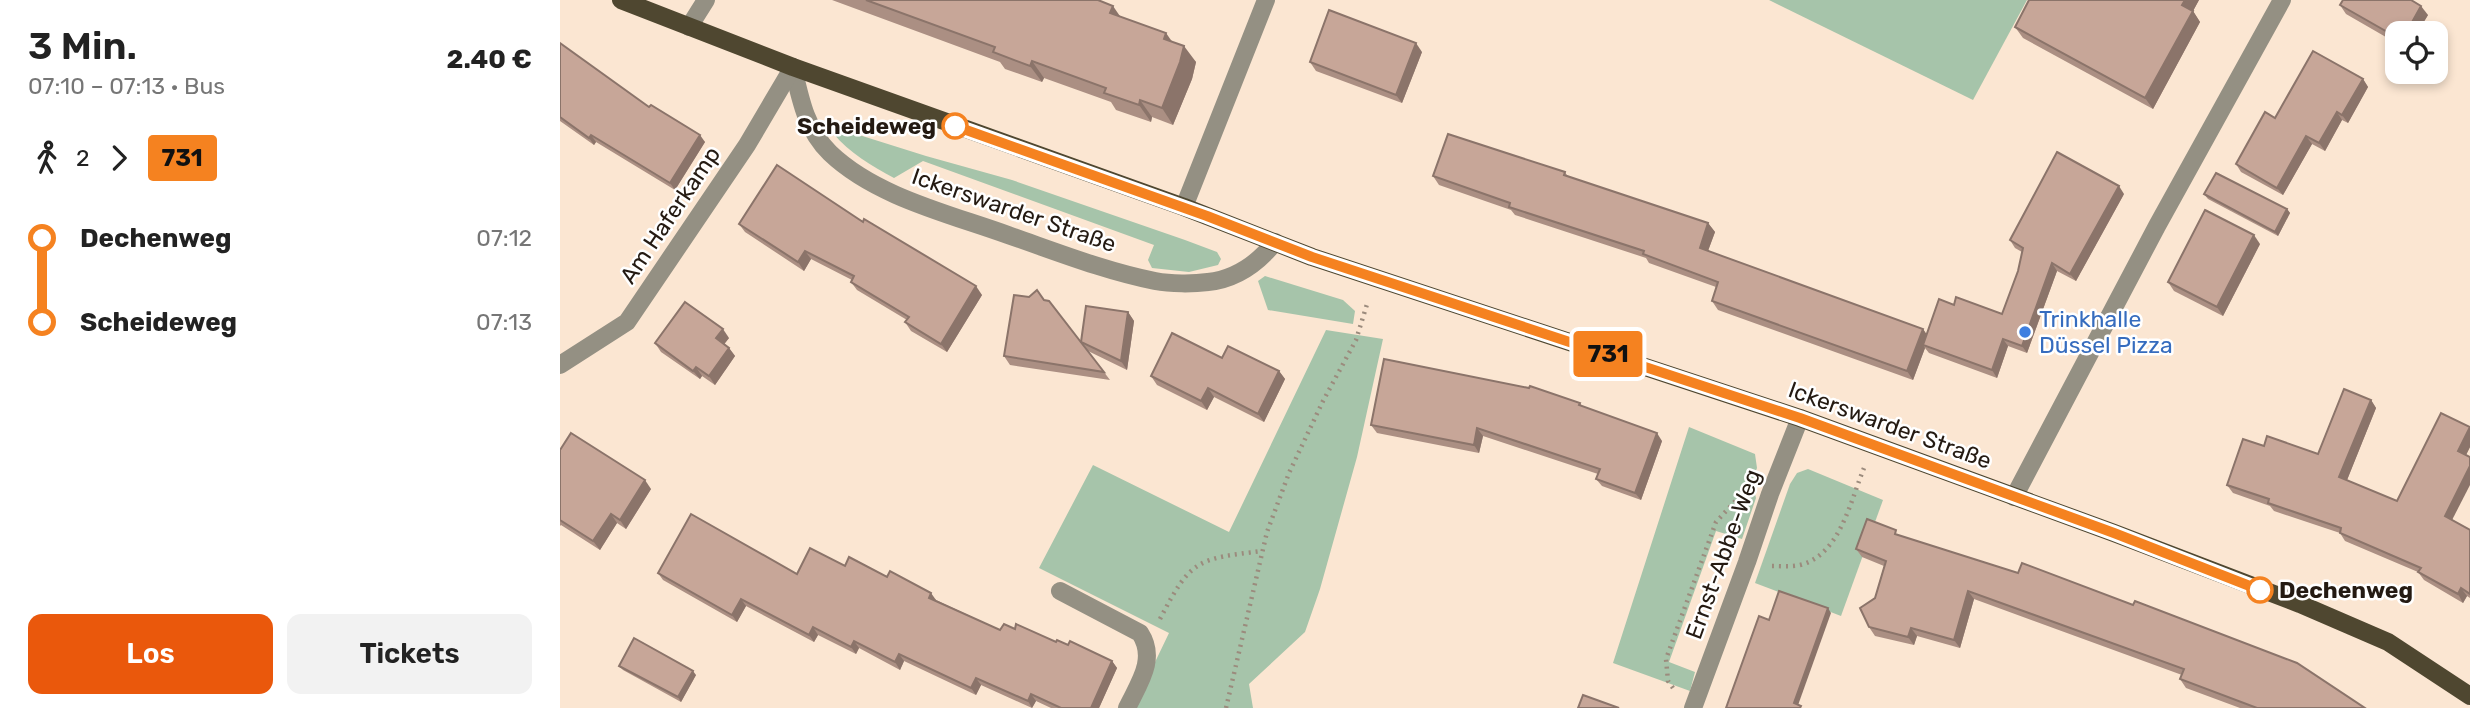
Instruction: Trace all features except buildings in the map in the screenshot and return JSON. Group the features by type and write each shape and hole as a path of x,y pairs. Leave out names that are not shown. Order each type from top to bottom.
{"main road":[{"name":"Ickerswarder Straße","path":"621,0 793,67 1275,242 1800,418 2300,604 2388,642 2470,696"}],"street":[{"path":"689,27 706,0"},
{"path":"1184,207 1266,0"},
{"path":"2014,497 2281,0"},
{"name":"Ickerswarder Straße","path":"793,67 802,106 811,128 830,153 896,195 1106,269 1159,282 1208,282 1229,277 1247,269 1263,257 1275,242"},
{"name":"Am Haferkamp","path":"560,365 627,322 747,145 793,67"},
{"name":"Ernst-Abbe-Weg","path":"1695,703 1800,418"},
{"path":"1060,591 1140,633 1143,638 1149,656 1127,708"}],"path":[{"path":"1226,708 1262,551 1289,473 1356,340 1376,278"},
{"path":"1747,562 1759,565 1799,565 1824,552 1840,528 1873,444"},
{"path":"1695,703 1675,690 1668,681 1666,659 1716,522 1743,493 1759,490 1770,494"},
{"path":"1143,638 1160,619 1185,575 1198,564 1218,556 1262,551"}],"green space":[{"path":"1769,0 2027,0 1973,100"},
{"path":"833,133 856,134 1012,180 1217,252 1221,259 1218,265 1189,272 1152,268 1148,260 1154,245 923,161 894,178 854,153"},
{"path":"1265,276 1343,300 1355,311 1353,324 1268,310 1258,281"},
{"path":"1326,330 1383,339 1357,457 1320,589 1305,632 1249,684 1253,708 1133,708 1169,633 1039,568 1093,465 1229,532"},
{"path":"1689,427 1755,454 1757,468 1752,481 1756,498 1742,539 1716,531 1669,662 1695,672 1690,691 1613,663"},
{"path":"1808,469 1883,500 1841,616 1755,583 1790,484 1797,473"}],"bus line":[{"name":"731","path":"955,126 1254,233 1312,257 1800,418 2114,533 2260,590"}],"place":[{"name":"Scheideweg","path":"955,126"},
{"name":"Trinkhalle Düssel Pizza","path":"2025,332"},
{"name":"Dechenweg","path":"2260,590"}]}
